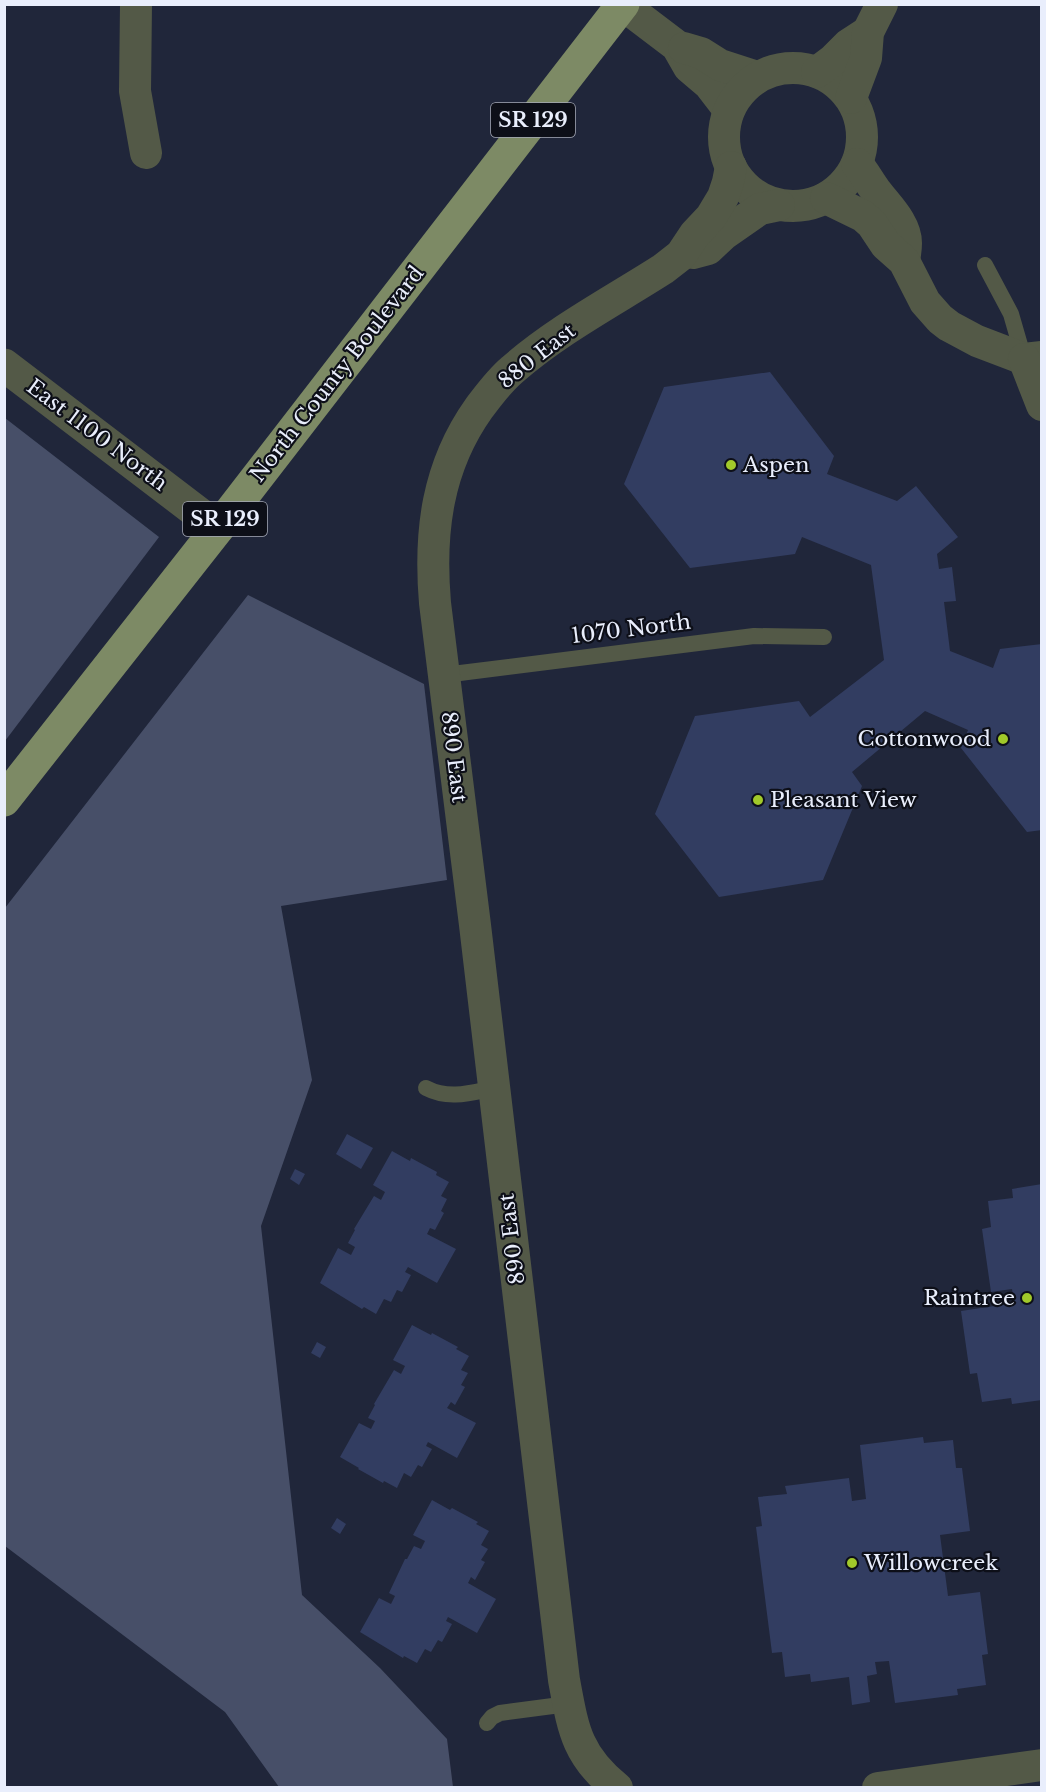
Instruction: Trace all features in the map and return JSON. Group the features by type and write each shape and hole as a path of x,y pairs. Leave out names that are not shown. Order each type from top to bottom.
{"main road":[{"name":"North County Boulevard","path":"4,800 218,528 623,4"}],"street":[{"path":"136,4 135,92 146,153"},
{"path":"623,4 677,46 701,53 720,65 757,77"},
{"path":"851,98 866,58 868,32 882,4"},
{"path":"817,72 848,45 868,32"},
{"path":"677,46 689,67 709,84 729,110"},
{"path":"797,68 817,72 836,82 851,98 860,119 861,130 862,142 857,164 844,184 826,198 803,206 779,205 759,197 742,184 730,167 724,148 724,129 729,110 741,91 757,77 776,70 797,68"},
{"path":"857,164 901,225 907,241 904,261"},
{"name":"880 East","path":"444,675 433,577 434,523 447,469 472,419 489,394 510,371 534,352 681,255 717,207 728,182 730,167"},
{"path":"826,198 863,216 872,224 886,245 904,261 925,302 940,319 963,335 977,341 1033,358 1041,405"},
{"name":"880 East","path":"681,255 708,249 742,220 760,209 779,205"},
{"name":"East 1100 North","path":"4,365 218,528"},
{"name":"890 East","path":"444,675 564,1680 572,1724 586,1755 606,1779 617,1788"},
{"path":"878,1788 927,1784 1041,1765"}],"lane":[{"path":"985,265 1033,358"},
{"name":"1070 North","path":"444,675 754,636 824,637"},
{"path":"426,1088 446,1096 494,1088"},
{"path":"487,1723 500,1713 568,1704"}],"shaded area":[{"path":"5,418 159,537 4,741"},
{"path":"248,595 424,684 447,880 281,906 312,1080 261,1226 302,1595 380,1668 447,1739 453,1787 279,1787 225,1712 5,1546 5,908"}],"building":[{"path":"770,372 834,456 827,474 897,501 916,486 958,537 937,554 939,569 952,567 956,601 944,602 950,651 993,668 1000,649 1042,644 1042,830 1027,832 961,748 968,730 925,711 852,772 862,786 823,880 719,897 655,814 695,716 799,701 810,717 884,660 871,565 802,537 795,554 690,568 624,484 664,387"},
{"path":"347,1134 373,1148 361,1169 336,1154"},
{"path":"392,1151 437,1172 436,1175 449,1182 441,1196 447,1199 441,1211 444,1213 435,1230 430,1228 427,1234 456,1249 437,1283 408,1267 405,1272 411,1275 402,1292 397,1290 391,1302 384,1299 376,1314 364,1307 362,1309 320,1283 338,1248 351,1255 355,1247 348,1243 354,1229 374,1196 381,1200 385,1192 373,1185"},
{"path":"295,1169 305,1174 299,1185 290,1179"},
{"name":"Raintree","path":"1042,1184 1042,1400 1012,1404 1011,1398 982,1402 977,1373 970,1374 961,1311 1014,1303 1012,1289 991,1292 982,1229 991,1227 988,1201 1013,1198 1012,1189"},
{"path":"412,1325 458,1347 456,1349 469,1356 461,1370 468,1373 461,1385 465,1387 455,1405 451,1402 447,1408 476,1423 457,1458 428,1442 426,1446 432,1449 422,1467 418,1465 411,1477 404,1473 397,1488 384,1481 383,1483 340,1457 359,1423 371,1429 375,1421 368,1418 374,1404 394,1370 401,1374 405,1366 393,1360"},
{"path":"317,1342 326,1347 320,1358 311,1353"},
{"name":"Willowcreek","path":"923,1437 924,1443 953,1440 956,1468 962,1468 970,1531 940,1535 948,1596 980,1592 988,1654 982,1655 986,1685 957,1689 958,1695 895,1703 889,1661 875,1662 877,1674 867,1676 870,1702 852,1705 849,1677 811,1682 810,1674 785,1677 782,1652 772,1653 756,1527 762,1526 758,1497 787,1494 785,1486 849,1478 852,1501 866,1499 860,1445"},
{"path":"432,1500 478,1522 476,1524 489,1531 481,1545 488,1549 481,1560 485,1562 475,1580 471,1577 468,1583 496,1599 477,1633 448,1617 446,1621 452,1624 442,1642 438,1640 431,1652 425,1649 417,1663 404,1656 403,1658 360,1632 379,1598 391,1604 395,1596 389,1593 405,1559 414,1546 421,1549 425,1541 413,1535"},
{"path":"337,1518 346,1524 340,1534 331,1528"}],"place":[{"name":"Aspen","path":"731,465"},
{"name":"Cottonwood","path":"1003,739"},
{"name":"Pleasant View","path":"758,800"},
{"name":"Raintree","path":"1027,1298"},
{"name":"Willowcreek","path":"852,1563"}]}
